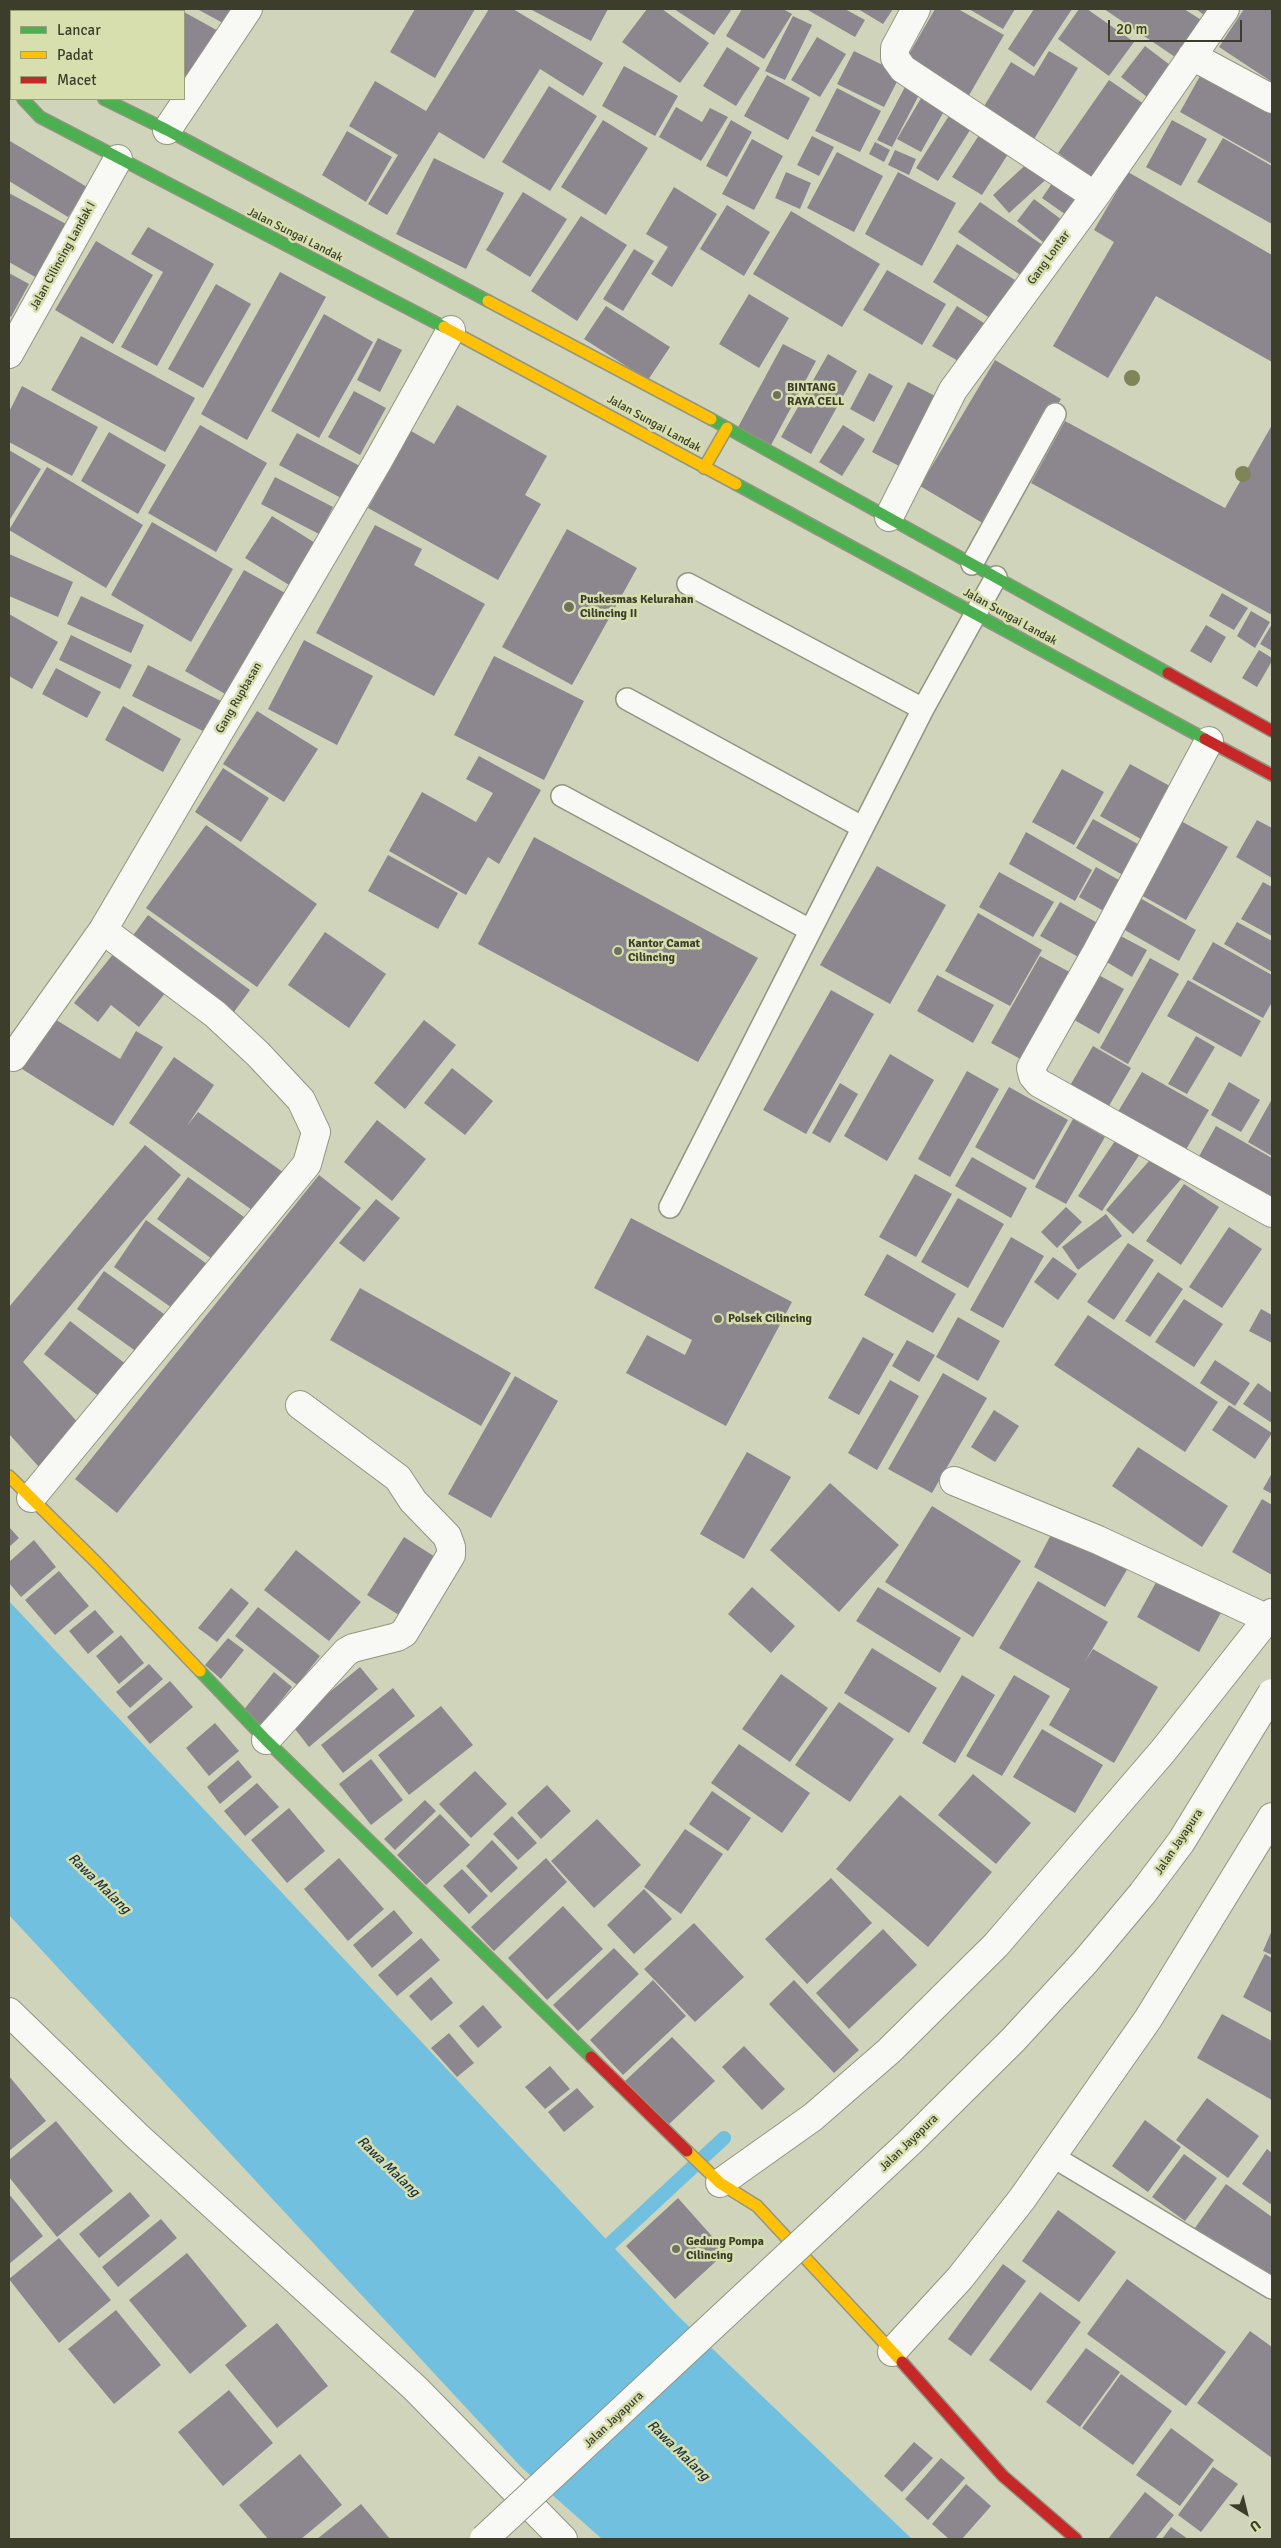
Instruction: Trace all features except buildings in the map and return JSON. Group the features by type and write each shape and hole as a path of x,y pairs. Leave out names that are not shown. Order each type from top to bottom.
{"street":[{"path":"167,130 248,9"},
{"path":"916,9 895,48 895,58 903,69 1095,196"},
{"name":"Gang Lontar","path":"889,517 953,390 1095,196 1225,9"},
{"path":"1192,56 1272,99"},
{"name":"Jalan Sungai Landak","path":"24,100 40,117 451,330 1272,775"},
{"path":"106,100 167,130 726,428 1272,731"},
{"name":"Jalan Cilincing Landak I","path":"9,354 118,159"},
{"name":"Gang Rupbasan","path":"13,1057 103,930 378,461 451,330"},
{"path":"704,468 726,428"},
{"path":"1209,741 1031,1068 1033,1076 1039,1083 1272,1213"},
{"path":"31,1498 307,1164 316,1132 301,1100 258,1054 215,1014 103,930"},
{"path":"266,1740 346,1652 353,1648 397,1637 404,1633 451,1555 452,1547 447,1536 412,1501 398,1478 300,1404"},
{"path":"9,1476 98,1564 266,1740 720,2182 757,2206 1003,2476 1076,2539"},
{"path":"720,2182 813,2117 889,2051 996,1945 1163,1751 1270,1616 1098,1540 954,1481"},
{"name":"Jalan Jayapura","path":"484,2539 896,2155 1013,2040 1084,1962 1176,1850 1272,1693"},
{"path":"892,2352 960,2278 1022,2199 1148,2019 1272,1816"},
{"path":"9,2012 137,2136 414,2388 563,2539"}],"lane":[{"path":"972,564 1054,414"},
{"path":"670,1207 923,709 996,577"},
{"path":"688,584 923,709"},
{"path":"627,699 862,827"},
{"path":"562,796 810,930"},
{"path":"1052,2156 1272,2288"}],"water":[{"name":"Rawa Malang","path":"9,1601 677,2315 912,2539 602,2539 522,2468 9,1915"}],"waterway":[{"path":"610,2244 724,2138"}],"traffic: fast":[{"path":"24,100 40,117 444,327"},
{"path":"106,100 167,130 488,301"},
{"path":"711,419 1168,673"},
{"path":"736,484 1205,739"},
{"path":"200,1671 266,1740 591,2057"}],"traffic: slow":[{"path":"488,301 711,419"},
{"path":"444,327 736,484"},
{"path":"704,468 727,428"},
{"path":"9,1476 98,1564 200,1671"},
{"path":"687,2151 720,2183 757,2206 902,2362"}],"traffic: jam":[{"path":"1168,673 1272,731"},
{"path":"1205,739 1272,775"},
{"path":"591,2057 687,2151"},
{"path":"902,2362 1003,2476 1076,2539"}],"place":[{"name":"BINTANG RAYA CELL","path":"777,395"},
{"name":"Puskesmas Kelurahan Cilincing II","path":"569,607"},
{"name":"Kantor Camat Cilincing","path":"618,951"},
{"name":"Polsek Cilincing","path":"718,1319"},
{"name":"Gedung Pompa Cilincing","path":"676,2249"}]}
